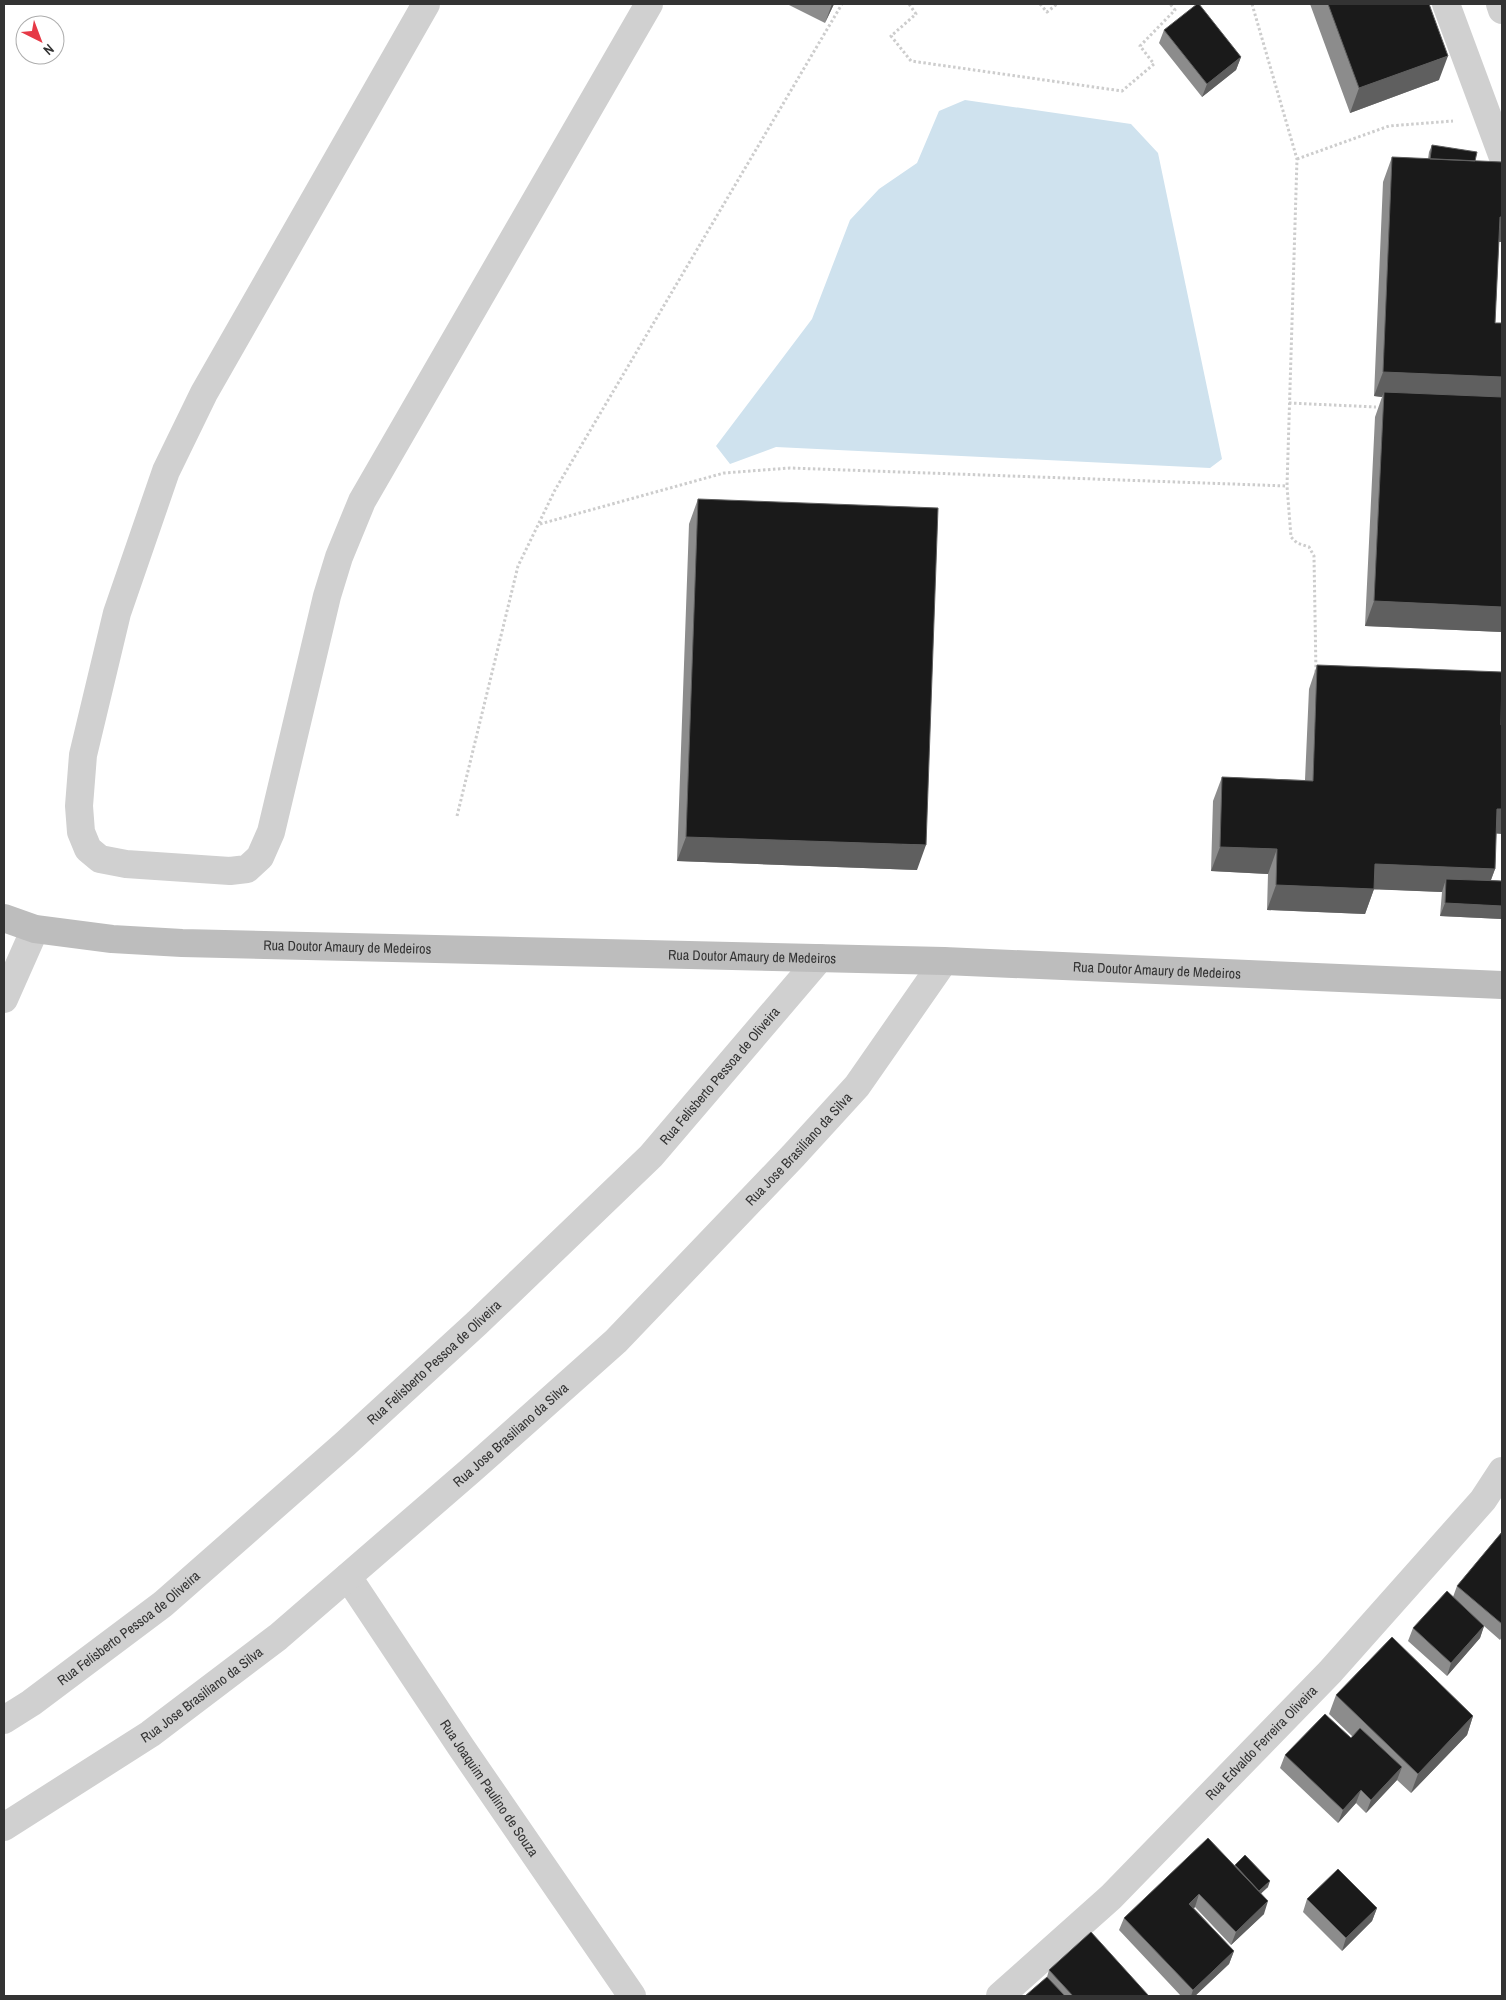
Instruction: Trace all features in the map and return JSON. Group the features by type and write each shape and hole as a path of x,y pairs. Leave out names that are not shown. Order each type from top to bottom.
{"street":[{"path":"426,4 204,392 166,472 117,612 83,755 79,806 81,832 88,849 100,859 126,864 230,871 247,869 260,857 271,832 327,596 339,556 362,501 649,4"},
{"path":"1446,4 1502,155"},
{"path":"1500,4 1502,10"},
{"name":"Rua Doutor Amaury de Medeiros","path":"4,918 34,929 112,939 182,943 944,961 1502,985"},
{"path":"4,999 34,929"},
{"name":"Rua Felisberto Pessoa de Oliveira","path":"4,1720 31,1703 163,1604 345,1444 477,1323 651,1156 820,958"},
{"name":"Rua Jose Brasiliano da Silva","path":"4,1827 150,1734 278,1637 616,1341 793,1156 856,1086 944,961"},
{"name":"Rua Edvaldo Ferreira Oliveira","path":"1000,1996 1112,1897 1493,1506 1502,1471"},
{"name":"Rua Joaquim Paulino de Souza","path":"348,1577 461,1748 632,1996"}],"path":[{"path":"456,816 518,566 555,490 842,4"},
{"path":"909,4 916,14 891,36 912,61 1122,91 1154,64 1140,46 1175,10 1170,4"},
{"path":"1040,4 1047,12 1057,4"},
{"path":"1252,4 1297,159 1287,486 1291,537 1297,543 1309,547 1314,556 1316,673"},
{"path":"1297,159 1389,126 1462,120"},
{"path":"1290,403 1376,407"},
{"path":"539,524 724,473 790,468 1287,486"}],"water":[{"path":"965,100 1131,124 1158,153 1222,459 1210,468 776,447 730,464 716,446 812,319 850,220 879,189 917,163 939,111"}],"building":[{"path":"1199,4 1241,57 1207,84 1164,30"},
{"path":"1328,4 1429,4 1448,56 1359,88"},
{"path":"1432,145 1477,152 1475,161 1430,159"},
{"path":"1392,157 1502,162 1502,217 1500,217 1495,323 1502,323 1502,377 1383,372"},
{"path":"1384,392 1502,397 1502,607 1374,601"},
{"path":"698,499 938,508 926,845 686,837"},
{"path":"1317,665 1502,672 1502,809 1497,809 1495,869 1375,864 1374,889 1276,885 1277,849 1220,847 1222,777 1313,781"},
{"path":"1446,879 1502,881 1502,906 1445,903"},
{"path":"1502,1532 1502,1624 1457,1586"},
{"path":"1447,1591 1484,1626 1451,1663 1413,1628"},
{"path":"1392,1637 1473,1716 1418,1774 1336,1695"},
{"path":"1325,1714 1351,1738 1360,1728 1402,1767 1371,1800 1361,1790 1343,1810 1285,1755"},
{"path":"1208,1838 1268,1901 1236,1932 1199,1894 1189,1904 1234,1951 1193,1990 1124,1918"},
{"path":"1245,1855 1270,1881 1259,1891 1235,1865"},
{"path":"1338,1869 1377,1908 1346,1938 1307,1899"},
{"path":"1091,1932 1147,1996 1073,1996 1049,1970"},
{"path":"1047,1977 1065,1996 1025,1996"}]}
